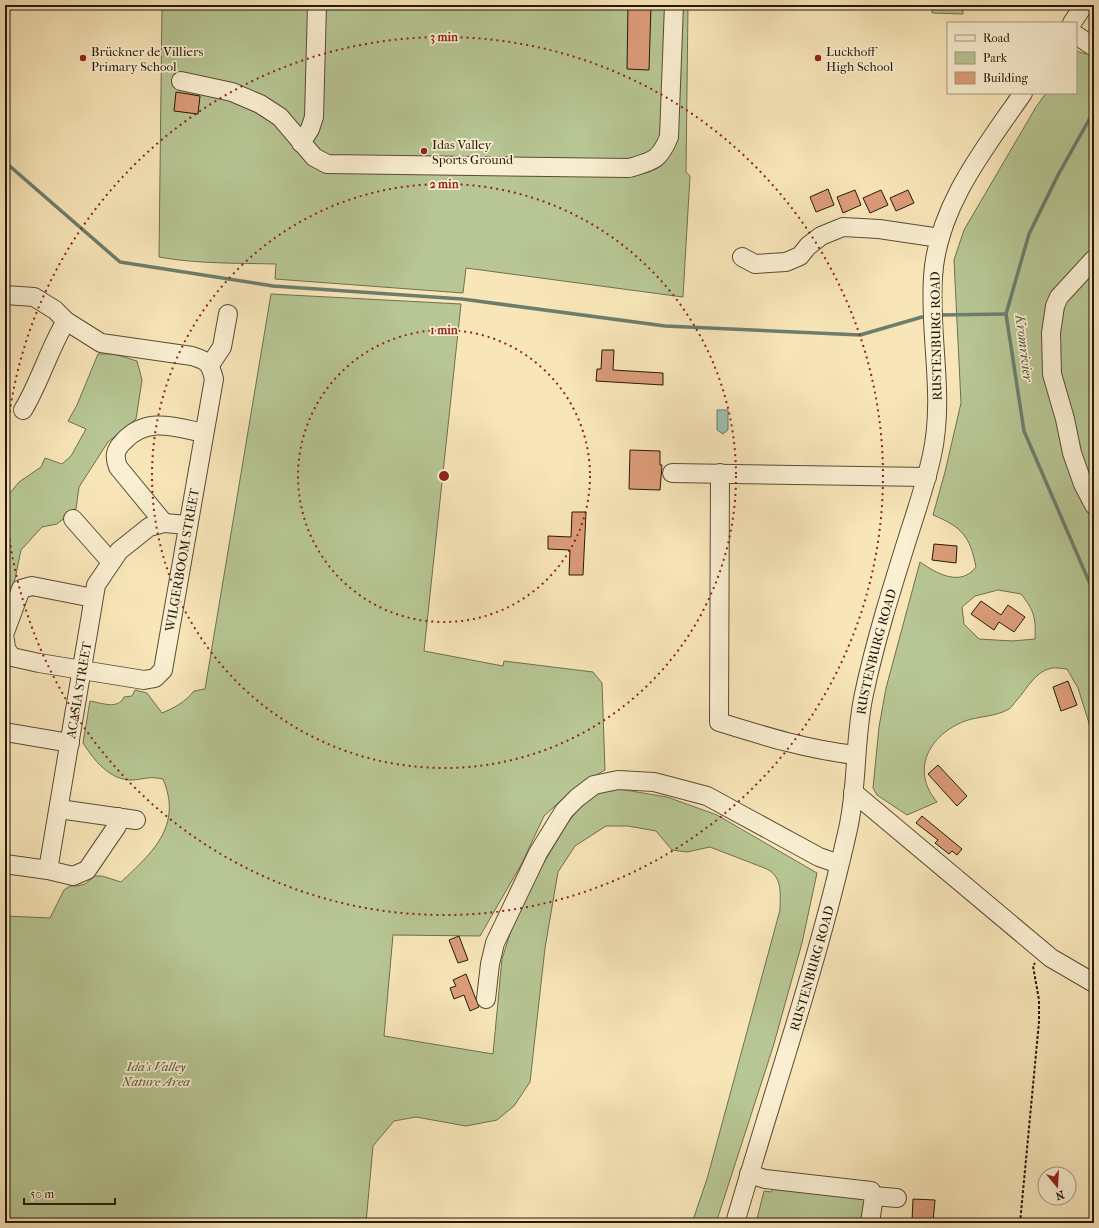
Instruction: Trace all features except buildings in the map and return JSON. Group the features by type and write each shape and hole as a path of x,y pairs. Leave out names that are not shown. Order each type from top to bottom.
{"street":[{"path":"302,142 310,129 314,117 317,5"},
{"path":"181,81 232,92 260,104 280,117 314,157 327,164 629,168 651,162 663,152 669,137 674,5"},
{"path":"1073,22 1084,5"},
{"path":"1077,36 1094,48"},
{"name":"RUSTENBURG ROAD","path":"735,1223 780,1077 849,827 863,695 882,620 927,477 933,451 937,415 933,276 940,238 954,199 979,157 1022,94"},
{"path":"742,257 755,264 786,262 800,256 808,246 821,236 844,227 878,229 940,238"},
{"path":"1094,259 1059,297 1055,306 1051,333 1052,374 1065,419 1072,453 1083,484 1094,505"},
{"path":"5,295 34,297 101,343 192,356 203,359 210,365 222,347 228,314"},
{"path":"23,410 32,394 56,337 66,320"},
{"name":"WILGERBOOM STREET","path":"5,640 6,649 12,657 39,664 144,680 155,678 163,670 214,379 210,365"},
{"path":"164,523 118,467 115,457 117,448 133,433 143,427 154,425 204,433"},
{"path":"672,472 927,477"},
{"path":"720,473 719,722 776,739 838,753 856,755"},
{"path":"73,519 111,562"},
{"name":"ACASIA STREET","path":"48,870 96,585 119,551 149,527 164,523 188,525"},
{"path":"5,632 21,589 32,586 93,598"},
{"path":"5,732 70,743"},
{"path":"486,999 490,964 495,943 538,853 564,811 594,785 618,780 654,782 707,796 819,857 839,864"},
{"path":"853,792 1051,958 1094,983"},
{"path":"59,809 136,820"},
{"path":"5,864 48,870 73,876 87,870 117,826 118,817"},
{"path":"749,1174 765,1179 871,1191 874,1196 870,1223"},
{"path":"874,1196 897,1198"}],"path":[{"path":"1020,1223 1039,1022 1039,1000 1033,966 1038,958 1051,958"}],"green space":[{"name":"Idas Valley Sports Ground","path":"162,5 688,5 686,172 690,176 683,297 466,268 463,293 275,279 276,264 202,262 159,257"},
{"path":"932,5 963,5 963,14 932,13"},
{"path":"1094,49 1094,739 1078,688 1067,669 1054,668 1046,670 1032,681 1009,709 998,714 965,721 952,727 933,744 927,755 925,778 929,790 937,802 907,815 877,795 873,788 879,727 886,688 920,562 941,574 956,577 970,573 976,567 971,547 963,534 951,524 933,515 945,472 961,403 954,260 964,230 1036,107 1045,94 1077,94 1077,51 1086,54","holes":["998,590 1021,594 1029,605 1035,625 1035,639 1012,641 979,639 964,624 962,607 975,596"]},
{"name":"Ida's Valley Nature Area","path":"271,294 461,304 424,651 503,666 504,661 593,672 602,683 605,770 577,786 544,816 522,863 480,936 393,935 384,1036 493,1054 502,959 514,921 539,871 567,824 579,808 596,792 613,788 667,797 717,815 817,873 802,943 773,1047 716,1223 692,1223 707,1179 780,910 780,886 776,877 767,869 710,847 687,852 672,850 656,831 628,826 606,826 575,846 558,872 545,948 530,1082 514,1106 497,1120 466,1126 416,1117 394,1121 373,1146 366,1223 5,1223 5,916 50,918 64,890 70,886 85,884 95,876 102,876 121,882 153,849 167,825 169,811 168,796 163,779 150,778 133,780 117,777 104,768 92,756 83,743 90,701 114,705 121,701 124,697 132,696 135,690 147,693 162,713 180,704 194,691 205,689"},
{"path":"98,354 114,354 137,361 142,380 136,419 108,442 79,487 76,509 57,524 42,527 21,550 15,579 5,604 5,499 19,482 41,467 45,458 62,464 71,456 86,429 68,421 77,405"},
{"path":"776,1185 864,1199 867,1204 866,1223 756,1223 764,1191 771,1192"}],"shaded area":[{"path":"717,410 728,410 728,430 723,434 717,430"}],"waterway":[{"name":"Kromrivier","path":"1094,111 1058,175 1029,234 1006,314 1024,431 1094,593"},
{"path":"5,162 120,262 273,286 462,299 665,326 860,335 922,317"},
{"path":"940,315 1006,314"}],"place":[{"name":"Brückner de Villiers Primary School","path":"83,58"},
{"name":"Luckhoff High School","path":"818,58"},
{"name":"Idas Valley Sports Ground","path":"424,151"}]}
